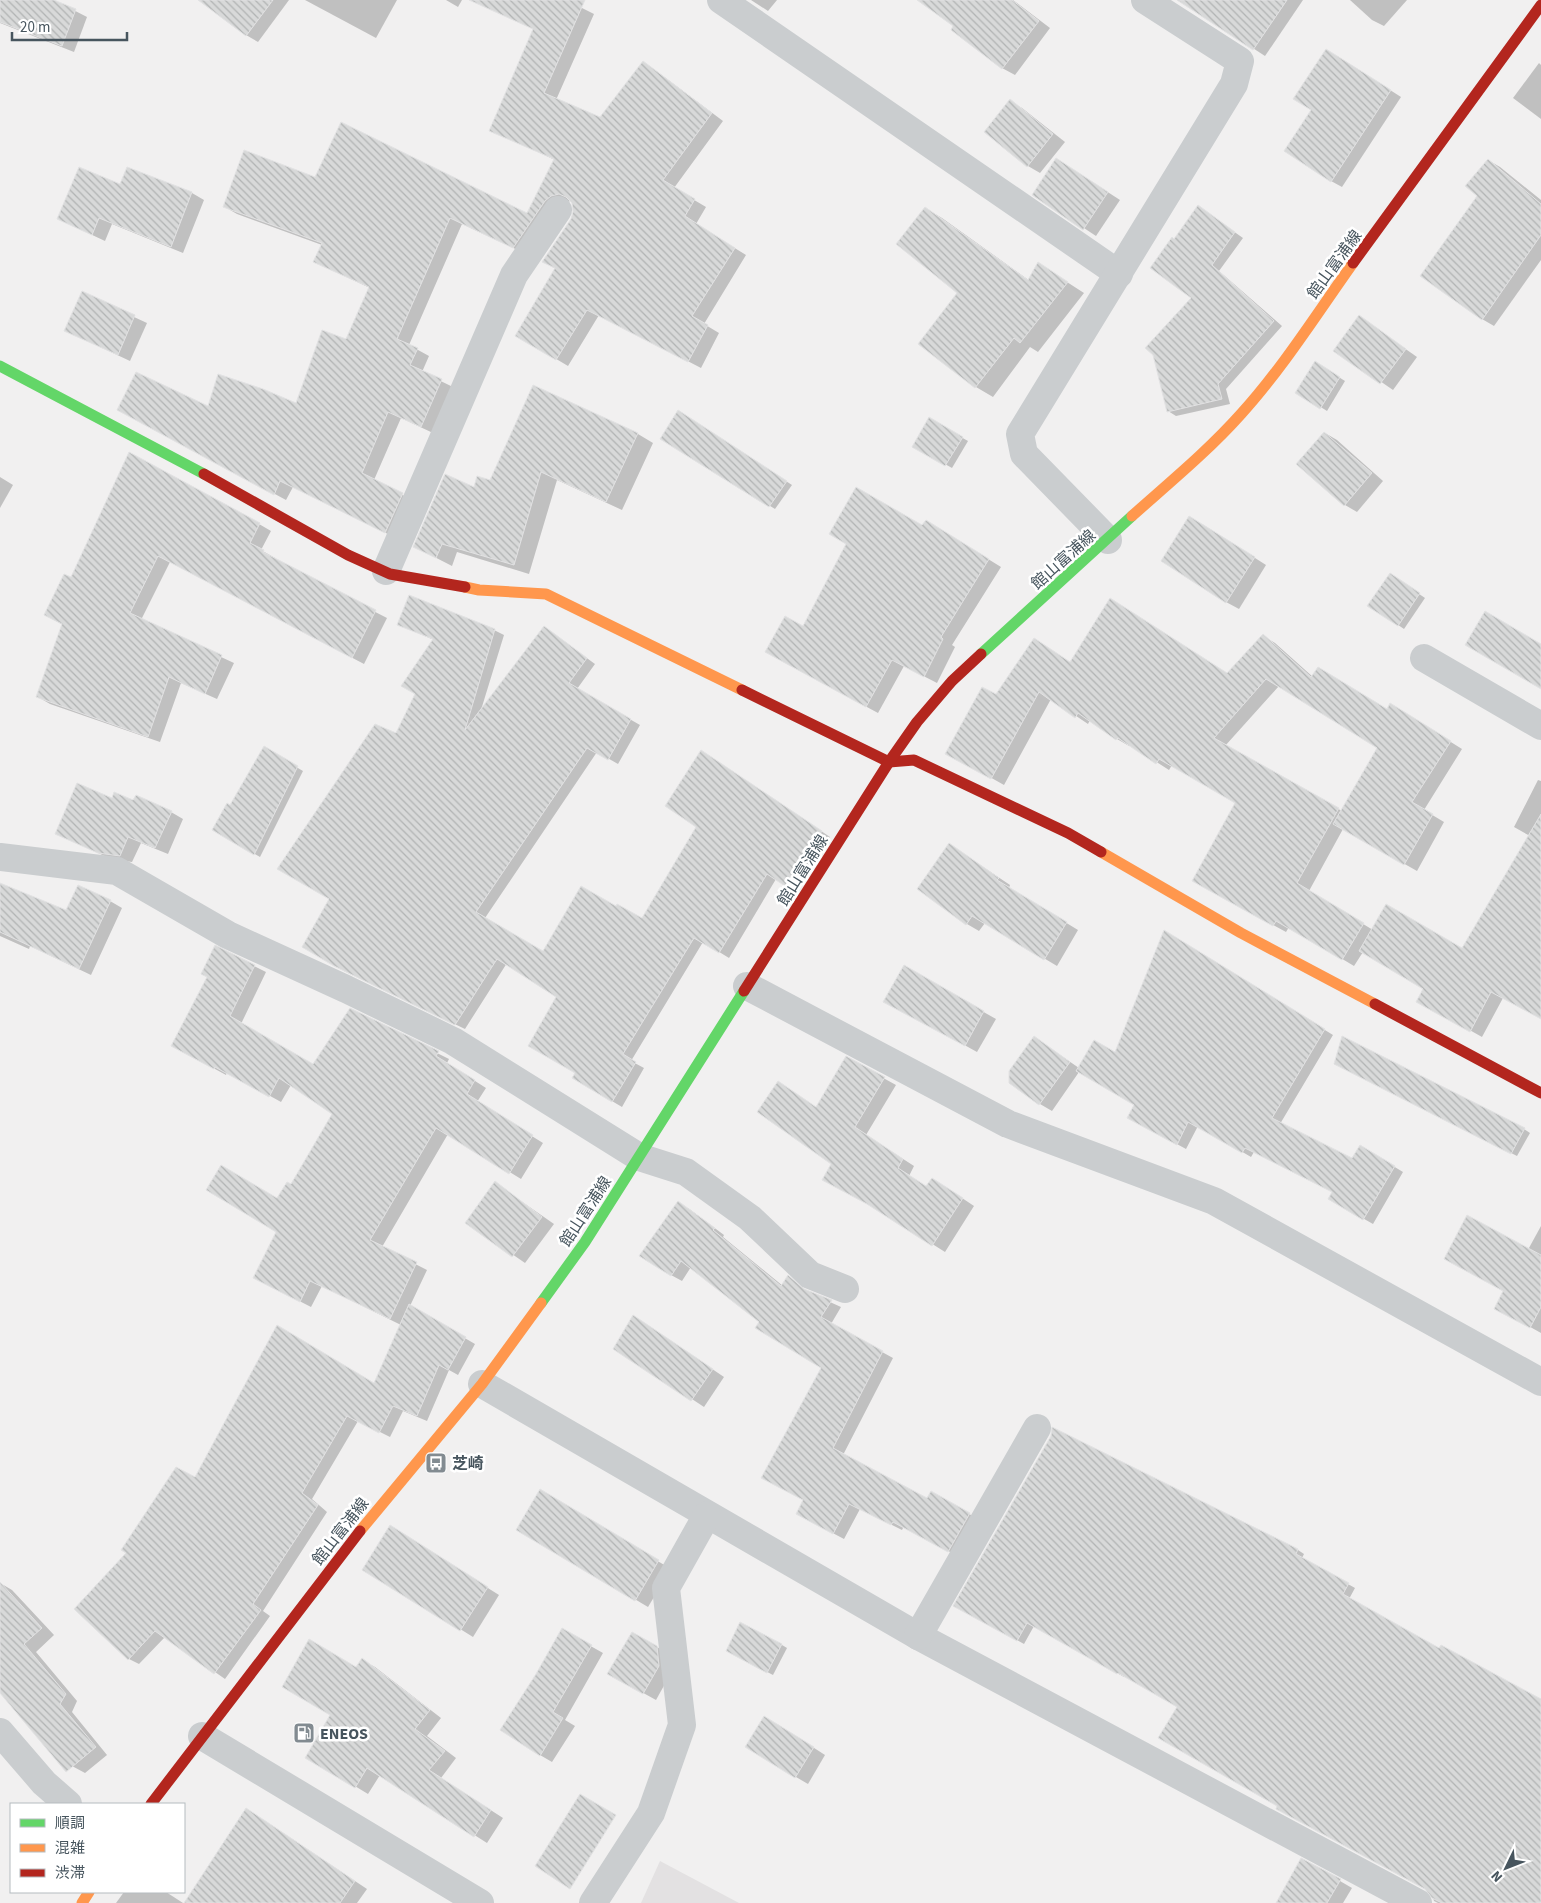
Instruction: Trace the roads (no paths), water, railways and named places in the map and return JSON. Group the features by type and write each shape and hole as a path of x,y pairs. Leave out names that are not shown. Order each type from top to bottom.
{"main road":[{"name":"館山富浦線","path":"152,1803 361,1529 482,1384 585,1242 889,762 918,722 952,681 1108,540 1241,414 1266,385 1541,5"},
{"path":"0,366 227,486 348,555 386,571 479,590 546,594 889,762 914,760 1068,833 1241,933 1541,1093"}],"street":[{"path":"721,0 1119,274"},
{"path":"1108,540 1024,454 1020,434 1234,84 1240,61 1145,0"},
{"path":"386,571 514,275 558,210"},
{"path":"1424,658 1541,726"},
{"path":"0,857 117,871 228,935 453,1041 639,1157 686,1172 750,1218 810,1275 845,1289"},
{"path":"747,986 1008,1124 1214,1201 1541,1382"},
{"path":"482,1384 918,1636 1418,1903"},
{"path":"918,1636 1037,1428"},
{"path":"593,1903 652,1813 682,1724 666,1588 707,1515"},
{"path":"0,1732 44,1783 67,1803"},
{"path":"202,1736 480,1903"}],"place":[{"name":"芝崎","path":"436,1463"},
{"name":"ENEOS","path":"304,1733"}]}
